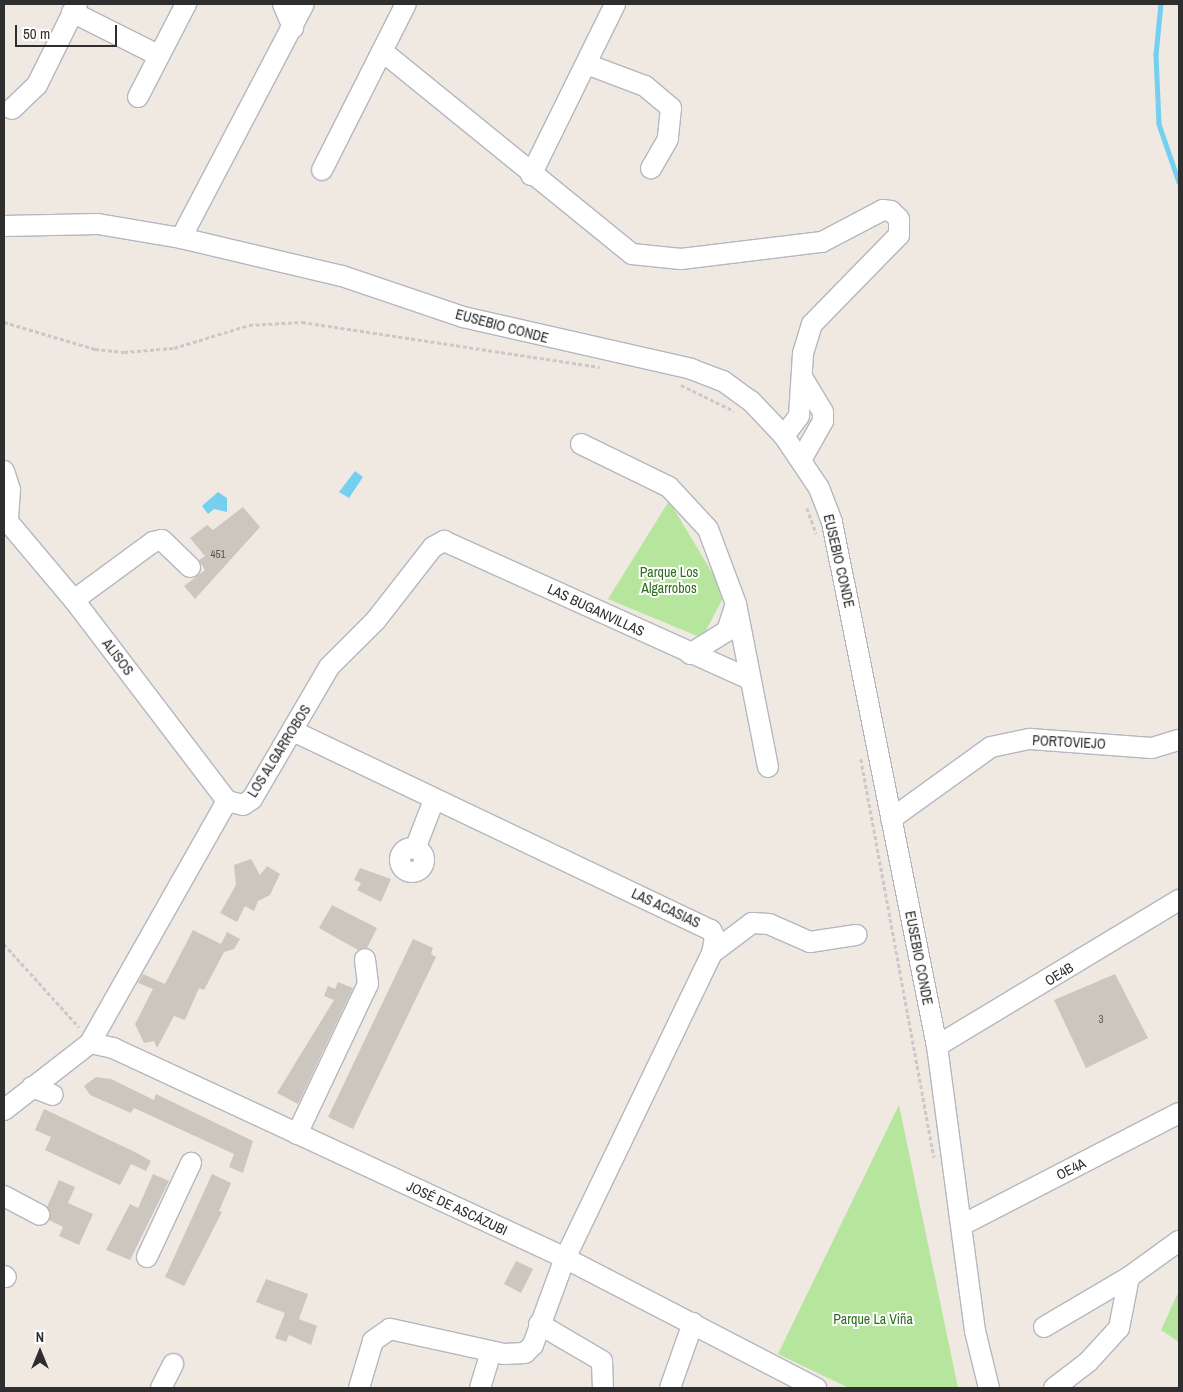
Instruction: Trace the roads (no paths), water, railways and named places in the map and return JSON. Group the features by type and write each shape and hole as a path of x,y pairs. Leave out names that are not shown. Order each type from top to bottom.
{"street":[{"path":"138,97 186,4"},
{"path":"282,4 293,28"},
{"path":"181,238 304,4"},
{"path":"322,170 406,4"},
{"path":"531,176 589,64 615,4"},
{"path":"12,108 37,85 75,8 158,55"},
{"path":"382,51 531,176 632,254 652,259 822,242 883,210 891,211 899,219 899,235 812,324 799,416 784,436"},
{"path":"589,64 644,86 671,108 668,139 651,168"},
{"name":"EUSEBIO CONDE","path":"4,226 98,224 181,238 342,276 463,317 608,353 691,368 723,381 744,396 784,436 801,460 832,522 937,1046 975,1331 989,1388"},
{"path":"801,460 823,421 823,412 803,378"},
{"path":"581,444 669,486 708,529 736,604 748,678 768,767"},
{"path":"4,471 10,490 6,518"},
{"name":"ALISOS","path":"6,518 74,600 227,801"},
{"path":"74,600 153,542 162,540 190,567"},
{"name":"LAS BUGANVILLAS","path":"444,541 690,654 748,678"},
{"name":"LOS ALGARROBOS","path":"90,1042 227,801 243,805 252,799 329,667 376,620 433,547 444,541"},
{"path":"690,654 728,631 736,604"},
{"name":"LAS ACASIAS","path":"293,731 434,800 711,930 712,953"},
{"name":"PORTOVIEJO","path":"891,819 990,747 1030,739 1152,748 1179,740"},
{"path":"415,849 434,800"},
{"name":"OE4B","path":"937,1046 1179,900"},
{"path":"359,1388 372,1341 390,1329 491,1352 525,1353 533,1345 539,1324 565,1258 712,953 752,923 768,924 810,942 856,935"},
{"path":"297,1134 368,984 365,959"},
{"path":"4,1110 90,1042"},
{"name":"JOSÉ DE ASCÁZUBI","path":"90,1042 113,1048 565,1258 816,1388"},
{"path":"32,1087 54,1095"},
{"name":"OE4A","path":"962,1225 1179,1112"},
{"path":"147,1257 191,1163"},
{"path":"4,1196 39,1215"},
{"path":"1044,1328 1129,1277 1179,1241"},
{"path":"1054,1388 1088,1362 1119,1328 1129,1277"},
{"path":"670,1388 693,1323"},
{"path":"539,1324 602,1361 603,1388"},
{"path":"480,1388 491,1352"},
{"path":"161,1388 173,1364"}],"water":[{"path":"355,471 363,477 349,498 339,492"},
{"path":"218,492 227,498 227,512 214,509 208,514 202,506"}],"waterway":[{"path":"1161,4 1156,55 1159,124 1179,182"}],"park label":[{"name":"Parque Los Algarrobos","path":"669,580"},
{"name":"Parque La Viña","path":"873,1319"}]}
